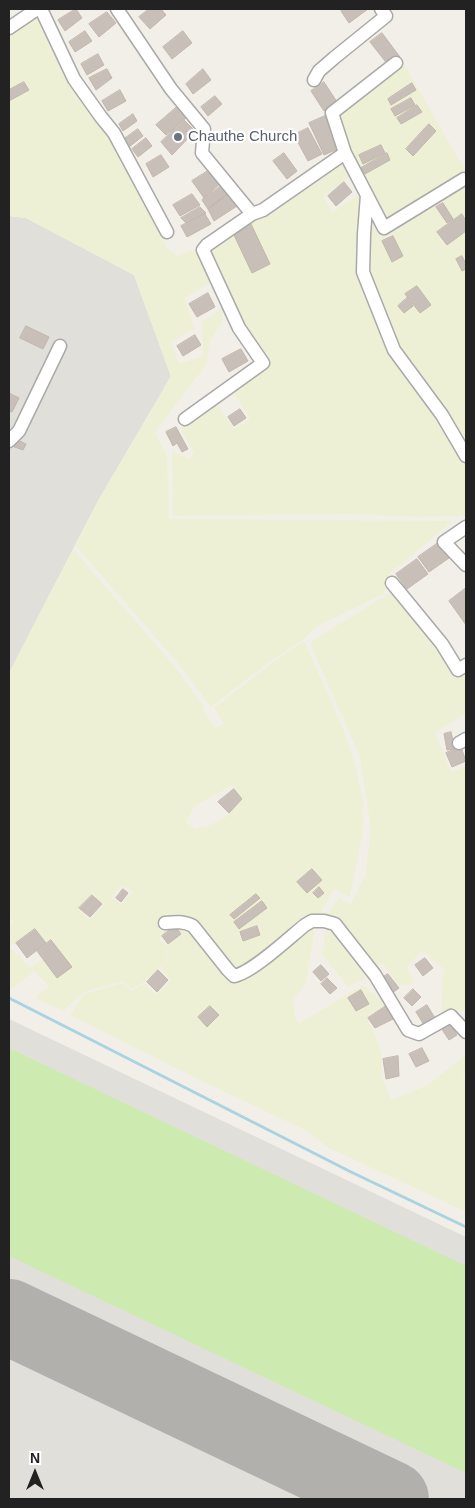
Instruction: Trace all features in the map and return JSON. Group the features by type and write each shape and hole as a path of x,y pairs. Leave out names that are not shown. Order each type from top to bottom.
{"street":[{"path":"9,28 39,9 74,79 114,133 167,232"},
{"path":"117,9 171,89 204,128 202,153 252,214"},
{"path":"314,80 319,71 386,16 381,9"},
{"path":"396,63 332,113 345,153 384,228 464,179"},
{"path":"185,419 263,363 239,328 203,250 207,245 252,214 263,210 345,153"},
{"path":"367,195 363,272 394,350 442,415 466,456"},
{"path":"9,442 19,431 60,346"},
{"path":"466,527 444,542 466,565"},
{"path":"392,583 442,644 458,670 466,665"},
{"path":"165,922 188,923 193,926 234,976 251,968 312,921 324,921 335,924 375,974 408,1030 419,1034 450,1016 466,1032"}],"shaded area":[{"path":"9,216 26,218 134,275 171,376 99,499 9,673"},
{"path":"9,1019 466,1237 466,1499 9,1499"}],"green space":[{"path":"39,15 123,153 167,248 177,256 196,249 213,281 185,298 195,329 171,342 179,364 203,356 202,322 223,307 222,322 210,341 206,365 155,432 167,456 169,519 453,521 390,573 384,594 317,626 304,639 269,662 211,707 178,663 75,545 99,499 171,377 134,275 26,218 9,216 9,34"},
{"path":"403,62 465,170 389,221 351,152 337,113"},
{"path":"343,164 349,177 323,197 333,212 361,193 386,237 466,182 466,516 416,517 350,514 173,516 172,451 190,459 194,452 180,428 216,403 234,429 250,419 232,390 271,367 239,320 209,253 218,242 257,216 292,199"},
{"path":"73,549 175,667 204,707 203,710 215,728 224,724 214,708 304,641 343,728 356,768 363,802 363,831 350,897 334,889 316,921 306,984 293,999 295,1017 298,1024 363,985 386,1004 366,1018 373,1029 381,1053 382,1077 391,1100 428,1085 466,1054 466,1074 462,1077 466,1082 466,1212 329,1148 305,1130 187,1074 70,1015 84,994 123,983 131,991 145,983 156,995 171,981 160,968 168,960 168,949 167,960 144,982 132,989 123,981 83,992 63,1011 35,998 49,986 32,969 33,972 12,989 9,988 9,946 9,925 13,923 9,913 9,673","holes":["233,785 242,799 226,817 208,826 195,829 186,822 195,806","122,886 134,892 121,904 134,914 111,897","92,893 104,905 89,920 78,908","257,925 261,935 243,941 238,932","175,926 181,934 167,946 158,939","35,929 45,943 39,948 45,956 30,968 9,946","210,1006 219,1016 207,1027 198,1017"]},
{"path":"393,591 457,678 466,672 466,716 463,715 435,733 451,772 466,766 466,1011 441,1011 443,968 422,951 407,967 415,983 399,986 382,962 365,978 348,987 322,954 328,914 339,898 351,904 365,876 371,830 360,756 310,644 315,639"},
{"path":"9,1048 466,1266 466,1473 9,1256"}],"building":[{"path":"76,9 82,18 65,31 58,20"},
{"path":"149,9 161,9 166,15 150,29 139,17"},
{"path":"344,9 368,9 349,23 341,11"},
{"path":"107,12 116,23 99,37 89,24"},
{"path":"85,31 92,41 75,52 69,42"},
{"path":"183,31 192,43 172,59 163,47"},
{"path":"382,33 400,57 389,66 370,42"},
{"path":"98,54 104,65 87,75 81,64"},
{"path":"107,69 112,78 96,90 89,78"},
{"path":"203,69 211,80 193,94 186,84"},
{"path":"24,82 29,90 9,101 9,90"},
{"path":"324,82 337,102 324,111 311,91"},
{"path":"412,83 416,90 391,105 388,99"},
{"path":"120,90 126,101 108,111 102,101"},
{"path":"215,96 222,104 208,116 201,107"},
{"path":"411,98 415,105 395,116 391,109"},
{"path":"417,105 422,112 401,124 397,118"},
{"path":"178,106 187,117 166,135 156,125"},
{"path":"133,114 137,121 123,131 119,124"},
{"path":"325,116 340,148 324,155 309,123"},
{"name":"Chauthe Church","path":"184,120 195,131 172,155 161,142"},
{"path":"429,124 436,131 413,156 406,149"},
{"path":"308,128 322,154 308,161 294,135"},
{"path":"138,129 143,136 129,147 124,139"},
{"path":"146,138 152,146 138,157 132,149"},
{"path":"381,145 385,153 363,164 359,155"},
{"path":"284,153 297,171 287,179 273,161"},
{"path":"387,153 390,160 365,174 361,168"},
{"path":"161,155 169,167 153,177 146,164"},
{"path":"211,169 222,182 204,198 192,181"},
{"path":"344,182 352,192 336,206 328,196"},
{"path":"221,186 228,194 208,209 202,200"},
{"path":"192,194 200,205 180,216 173,205"},
{"path":"228,194 237,206 214,221 208,209"},
{"path":"443,203 453,219 447,223 436,207"},
{"path":"200,207 206,213 186,223 181,218"},
{"path":"205,214 211,224 187,237 181,226"},
{"path":"462,214 466,221 466,231 447,245 437,232"},
{"path":"251,224 270,264 252,273 233,233"},
{"path":"393,236 403,256 392,262 382,241"},
{"path":"462,256 466,269 462,271 456,259"},
{"path":"417,286 431,305 420,313 405,294"},
{"path":"208,293 215,307 197,317 189,304"},
{"path":"407,298 413,306 404,313 398,306"},
{"path":"26,326 49,337 43,349 20,338"},
{"path":"195,335 201,345 183,356 177,346"},
{"path":"241,349 248,361 229,372 222,359"},
{"path":"9,393 19,398 12,412 9,411"},
{"path":"240,409 246,418 234,426 228,417"},
{"path":"176,427 188,449 182,452 177,443 173,446 166,432"},
{"path":"15,439 26,444 23,450 12,446"},
{"path":"438,543 449,558 429,572 418,557"},
{"path":"417,559 428,574 407,589 396,574"},
{"path":"466,588 466,625 449,601"},
{"path":"451,732 455,749 447,750 444,734"},
{"path":"461,747 466,761 452,767 446,753"},
{"path":"234,789 242,799 229,813 218,802"},
{"path":"312,869 322,880 307,893 297,882"},
{"path":"319,887 324,893 318,898 313,893"},
{"path":"123,889 128,893 121,902 116,898"},
{"path":"256,894 260,898 234,919 230,915"},
{"path":"92,895 102,904 90,917 79,908"},
{"path":"262,901 267,908 239,929 234,922"},
{"path":"175,926 181,934 168,944 162,936"},
{"path":"257,926 260,935 243,941 240,932"},
{"path":"35,929 46,943 27,958 16,943"},
{"path":"51,940 72,967 57,978 37,951"},
{"path":"425,958 433,968 423,976 415,965"},
{"path":"321,965 329,974 321,981 313,972"},
{"path":"158,970 168,980 157,992 147,982"},
{"path":"388,974 399,988 391,994 380,979"},
{"path":"327,978 337,988 330,994 321,984"},
{"path":"413,989 421,997 412,1006 404,998"},
{"path":"361,990 369,1004 356,1011 348,998"},
{"path":"427,1005 435,1018 424,1025 416,1012"},
{"path":"210,1006 219,1015 207,1027 198,1017"},
{"path":"386,1006 393,1019 375,1028 368,1018"},
{"path":"449,1023 457,1035 449,1040 441,1028"},
{"path":"422,1048 429,1061 416,1067 409,1054"},
{"path":"398,1056 399,1076 386,1079 383,1059"}],"waterway":[{"path":"9,998 349,1171 466,1227"}],"runway":[{"path":"9,1317 391,1499"}],"place":[{"name":"Chauthe Church","path":"178,137"}]}
